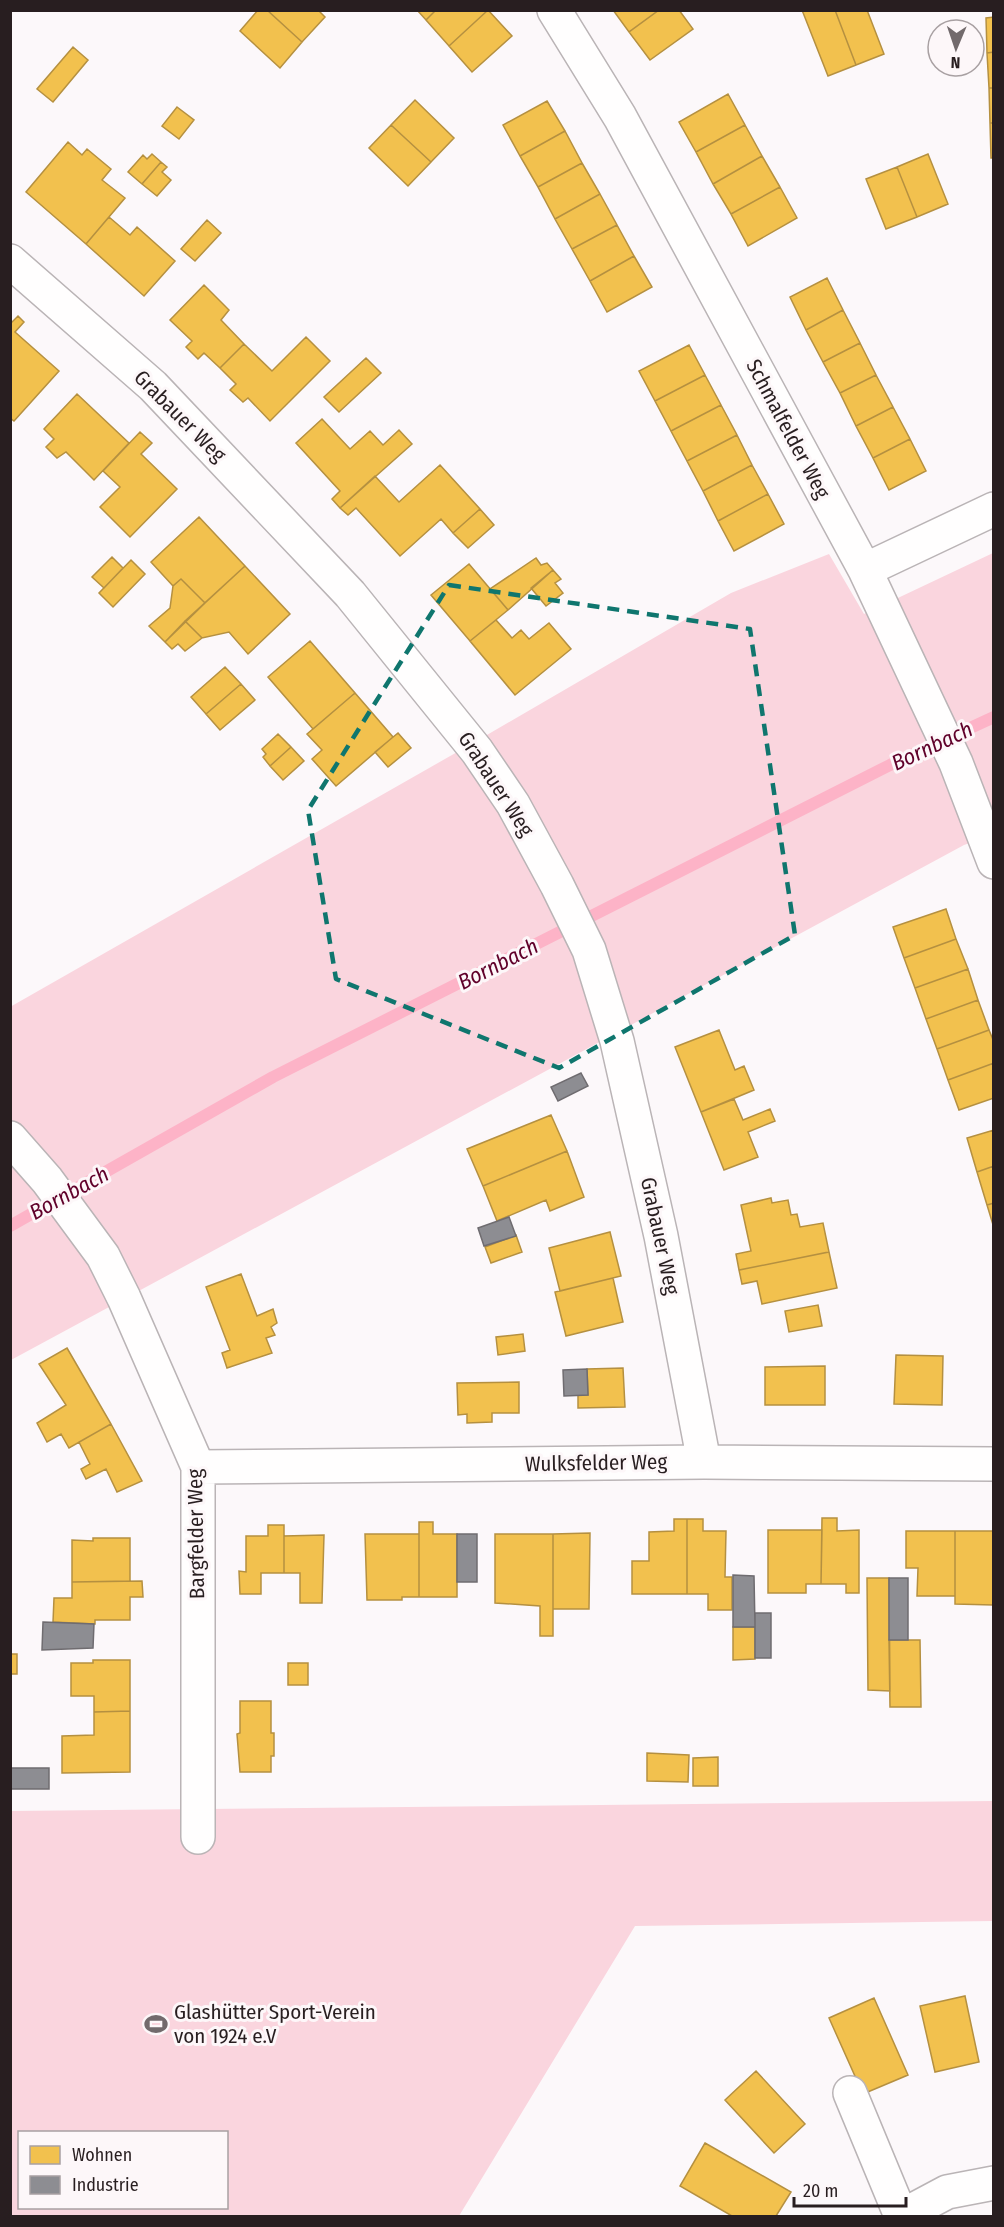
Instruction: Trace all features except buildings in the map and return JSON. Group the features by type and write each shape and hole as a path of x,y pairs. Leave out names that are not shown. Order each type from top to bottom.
{"street":[{"name":"Schmalfelder Weg","path":"554,10 620,117 865,570 956,763 993,862"},
{"name":"Grabauer Weg","path":"10,261 153,386 350,594 477,751 513,804 589,950 617,1041 661,1236 704,1462"},
{"path":"865,570 993,509"},
{"name":"Bargfelder Weg","path":"10,1138 46,1180 103,1256 124,1298 198,1467 198,1838"},
{"name":"Wulksfelder Weg","path":"198,1467 704,1462 993,1464"},
{"path":"849,2093 902,2217 947,2192 993,2183"}],"highlighted area":[{"path":"449,585 750,629 795,935 559,1068 336,979 308,810"}],"shaded area":[{"path":"993,553 993,835 964,845 11,1360 10,1007 731,593 829,554 864,614"},
{"path":"993,1801 993,1921 635,1926 459,2216 11,2216 10,1811"}],"waterway":[{"name":"Bornbach","path":"10,1226 273,1077 890,765 994,717"}],"place":[{"name":"Glashütter Sport-Verein von 1924 e.V","path":"156,2024"}]}
